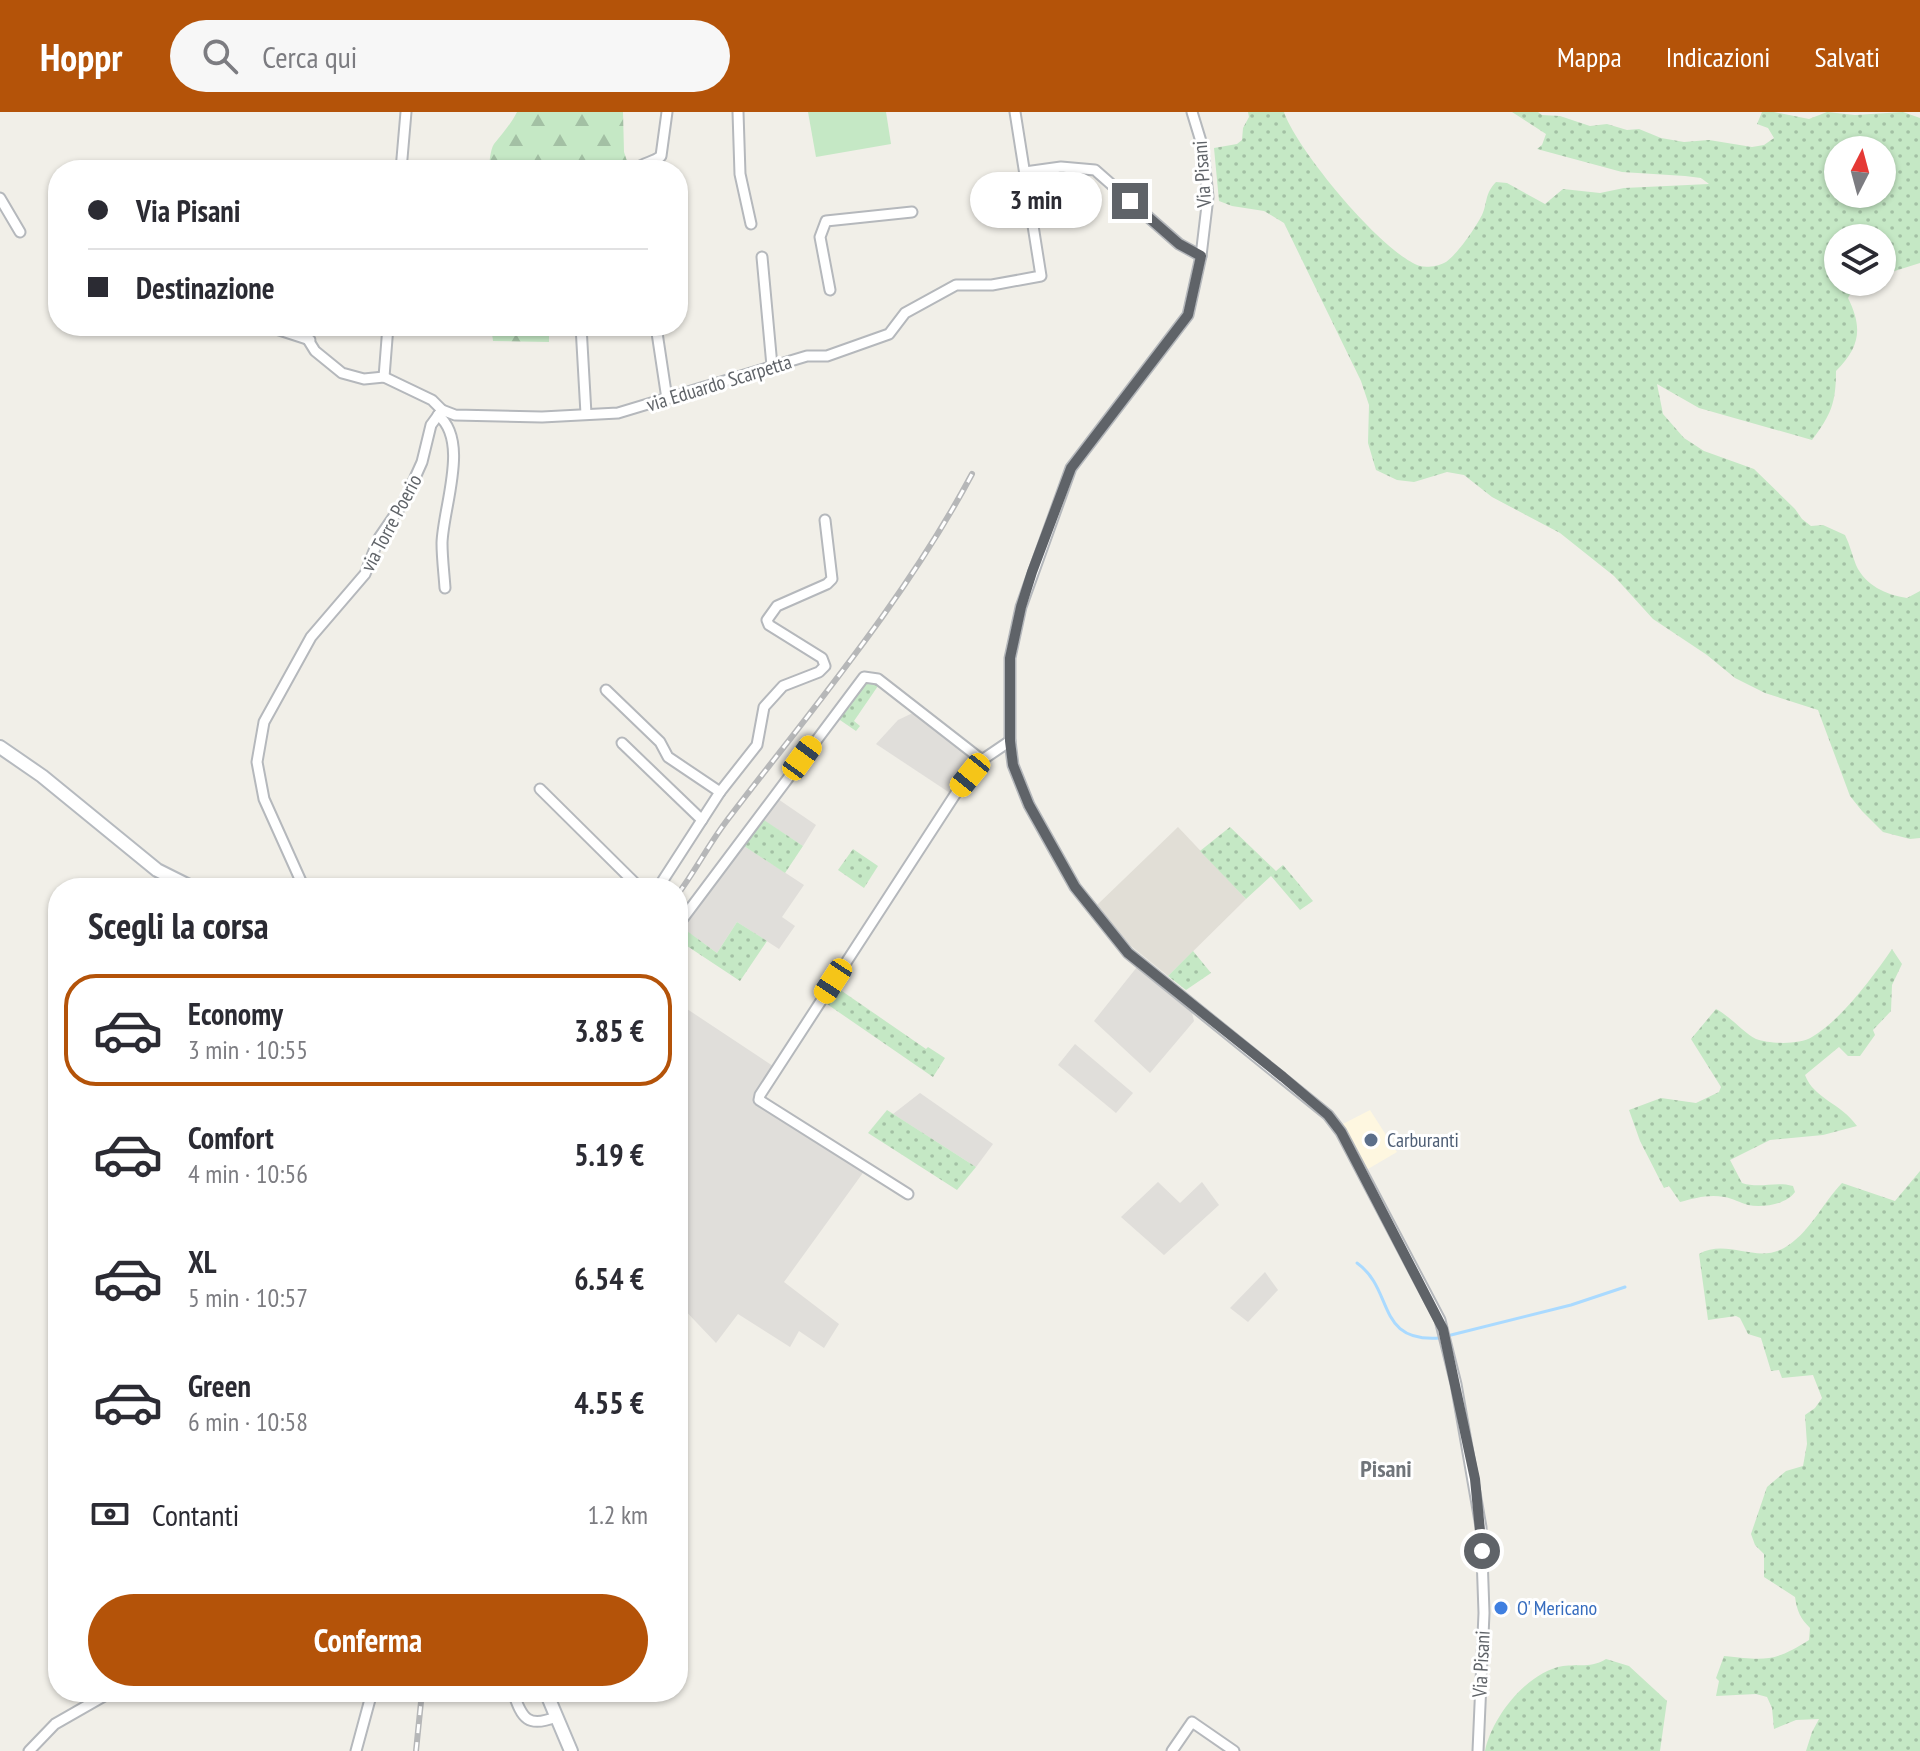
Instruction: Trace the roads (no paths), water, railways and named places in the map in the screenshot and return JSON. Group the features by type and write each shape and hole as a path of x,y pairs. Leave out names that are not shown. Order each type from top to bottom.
{"main road":[{"path":"0,747 77,804 157,870 173,878"},
{"path":"550,1702 571,1751"}],"street":[{"path":"402,160 406,112"},
{"path":"654,160 661,156 667,112"},
{"path":"738,112 740,174 751,224"},
{"name":"via Eduardo Scarpetta","path":"307,336 315,351 342,373 364,379 384,377 432,400 440,412 486,417 618,413 807,356 827,356 889,334 905,313 956,285 992,285 1041,276 1015,112"},
{"name":"Via Pisani","path":"1192,112 1203,148 1208,197 1201,256 1188,315 1071,468 1021,607 1010,658 1013,765 1029,805 1075,887 1128,953 1328,1115 1341,1132 1445,1334 1475,1479 1481,1527 1484,1613 1478,1751"},
{"path":"1025,172 1061,167 1095,170 1179,244 1201,256"},
{"path":"0,198 20,232"},
{"path":"830,290 820,237 826,221 912,212"},
{"path":"762,257 772,366"},
{"path":"298,336 310,340"},
{"path":"384,377 387,336"},
{"path":"582,336 586,414"},
{"path":"658,336 667,399"},
{"path":"440,412 453,441 451,484 442,542 445,588"},
{"name":"via Torre Poerio","path":"300,878 264,799 257,762 264,722 311,637 365,574 379,538 418,475 428,431 440,412"},
{"path":"664,878 720,792 757,745 764,707 783,686 819,672 825,666 822,658 769,625 767,620 777,606 832,579 825,520"},
{"path":"688,912 864,677 878,679 982,760"},
{"path":"606,690 660,742 668,757 720,792"},
{"path":"908,1194 759,1100 958,790 982,760 1010,741"},
{"path":"622,743 702,820"},
{"path":"540,789 630,878"},
{"path":"29,1751 55,1724 94,1702"},
{"path":"356,1751 369,1702"},
{"path":"516,1702 527,1720 543,1722 556,1717"},
{"path":"1172,1751 1192,1722 1234,1751"}],"waterway":[{"path":"1357,1263 1369,1274 1395,1324 1419,1337 1440,1338"},
{"path":"1447,1336 1571,1305 1625,1287"}],"railway":[{"path":"688,879 725,823 887,610 946,521 972,474"},
{"path":"416,1751 421,1702"}],"place":[{"name":"Carburanti","path":"1371,1140"},
{"name":"O' Mericano","path":"1501,1608"}],"district":[{"name":"Pisani","path":"1386,1468"}]}
